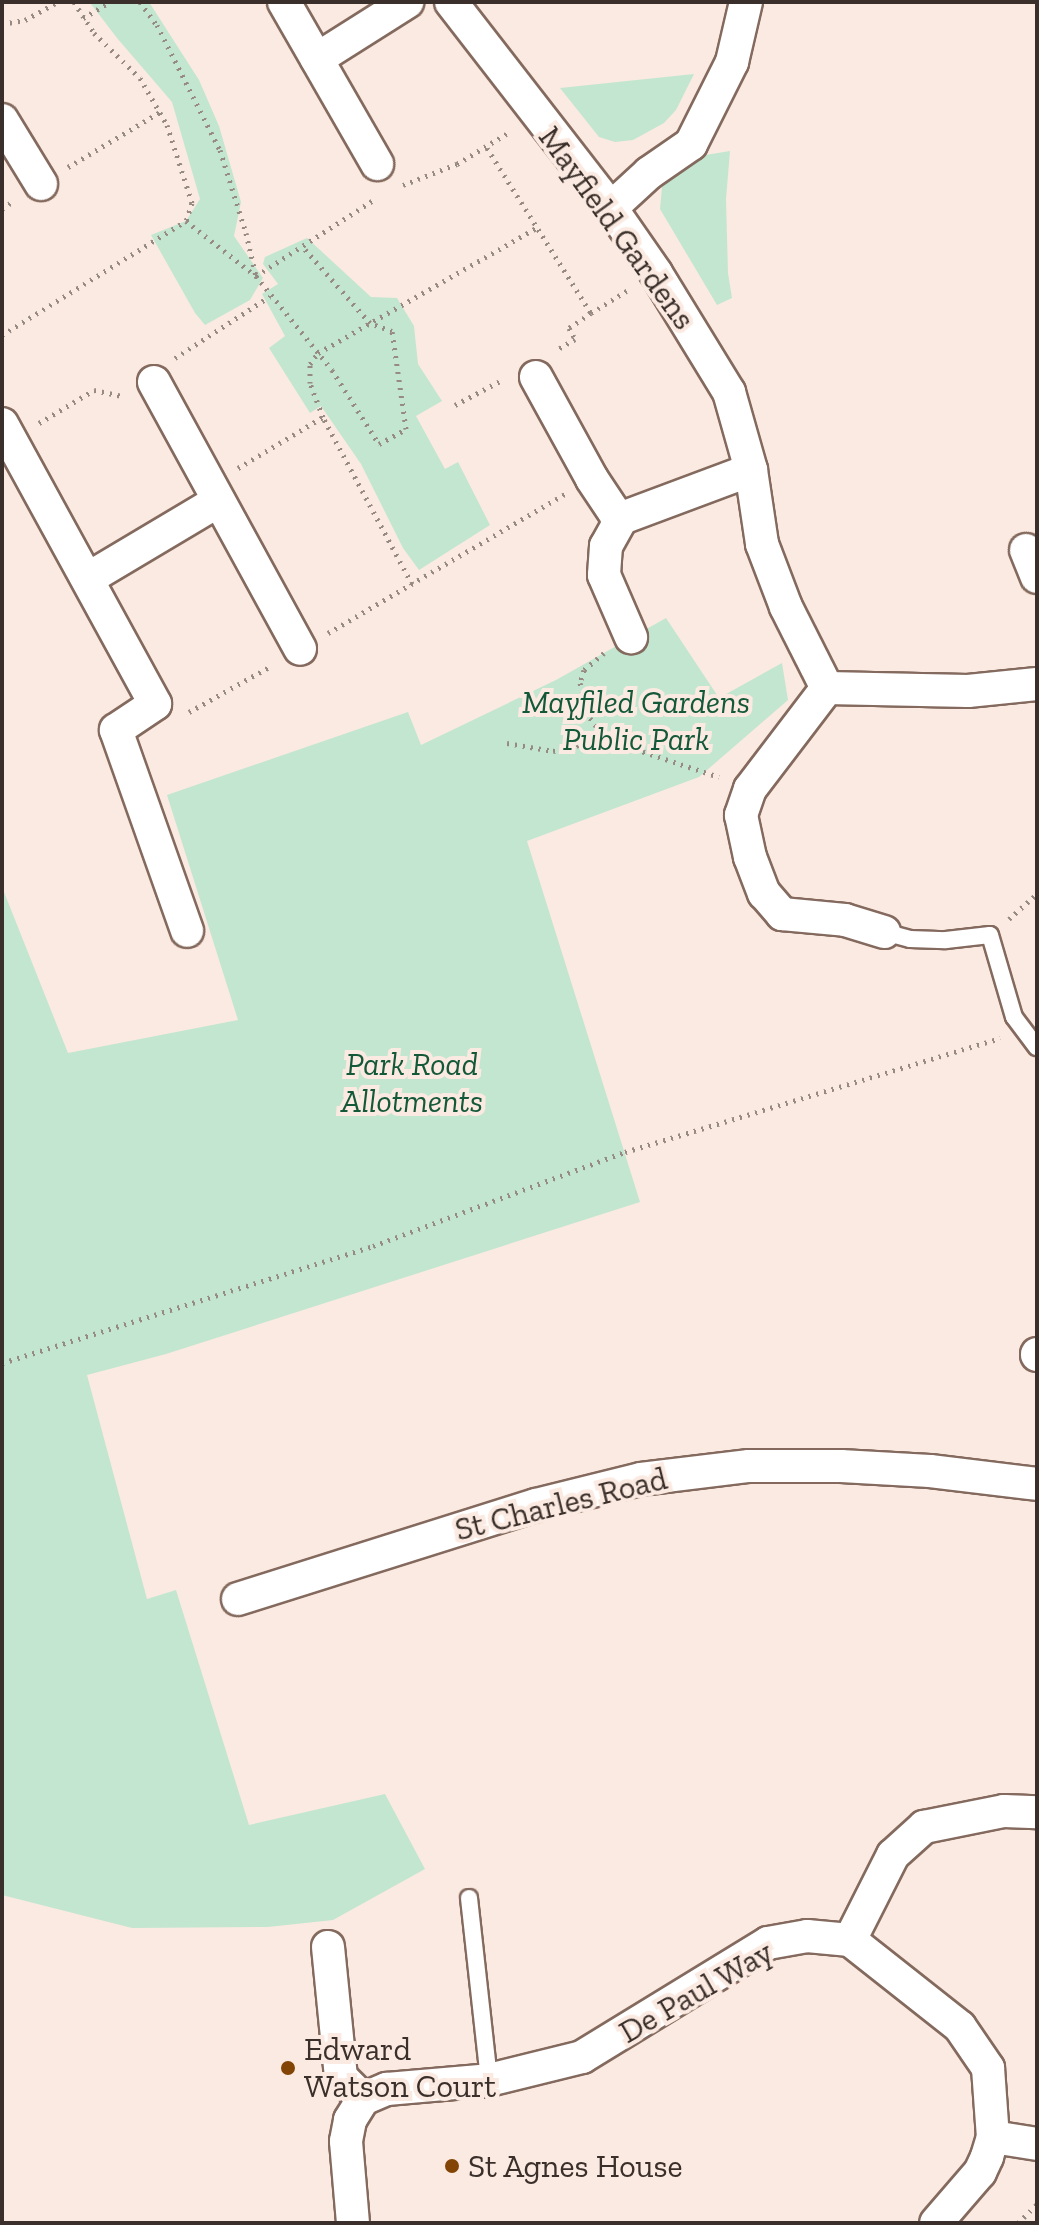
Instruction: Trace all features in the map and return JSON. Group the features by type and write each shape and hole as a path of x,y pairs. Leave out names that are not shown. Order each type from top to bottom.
{"street":[{"path":"284,2 384,176"},
{"path":"317,59 407,2"},
{"name":"Mayfield Gardens","path":"451,2 611,208 656,273 729,392 751,470 762,544 786,607 827,688"},
{"path":"611,208 649,173 691,144 732,62 746,2"},
{"path":"2,120 41,184"},
{"path":"533,371 592,479 620,521 606,546 604,575 631,637"},
{"path":"154,382 300,649"},
{"path":"6,432 89,578 155,704 116,730 187,931"},
{"path":"617,520 751,470"},
{"path":"89,578 214,493"},
{"path":"884,932 845,920 782,914 764,893 750,857 741,815 750,789 827,688 968,691 1037,684"},
{"name":"St Charles Road","path":"238,1599 536,1505 641,1479 749,1466 841,1466 930,1471 1037,1484"},
{"path":"936,2223 980,2172 993,2137 988,2068 960,2027 850,1940 893,1855 924,1827 1004,1811 1037,1812"},
{"name":"De Paul Way","path":"363,2099 387,2089 489,2080 582,2057 768,1943 807,1936 850,1940"},
{"path":"328,1947 341,2077 363,2099 350,2120 346,2141 353,2223"},
{"path":"993,2137 1037,2144"}],"lane":[{"path":"884,932 910,939 946,940 990,935 1014,1017 1037,1047"},
{"path":"469,1898 489,2080"}],"path":[{"path":"2,24 25,20 58,2"},
{"path":"2,335 186,221 192,203 160,112 140,78 83,18 74,2"},
{"path":"83,18 110,2"},
{"path":"140,2 164,37 220,150 256,276"},
{"path":"2,209 160,112"},
{"path":"256,276 302,246 384,176 424,179 487,148 536,115"},
{"path":"455,405 533,371 575,339 569,328 591,313 487,148"},
{"path":"186,221 256,276 318,353 379,444 406,429 392,331 370,323 302,246"},
{"path":"412,584 323,417 310,383 310,364 318,353 536,228"},
{"path":"6,432 94,390 120,397 154,382 177,356 270,296"},
{"path":"214,493 323,417"},
{"path":"155,704 184,715 592,479"},
{"path":"605,739 590,718 580,683 584,670 595,658 631,637"},
{"path":"507,743 553,751 605,739 750,789"},
{"path":"990,935 1037,894"},
{"path":"2,1363 373,1246 625,1152 1024,1031"},
{"path":"1018,2223 1037,2204"}],"green space":[{"path":"149,2 199,80 219,126 241,202 234,236 263,278 250,300 205,325 195,313 151,235 186,221 200,199 172,102 117,38 91,4"},
{"path":"694,74 676,110 664,123 633,140 615,142 599,137 560,88"},
{"path":"730,151 726,199 728,273 732,298 717,305 660,209 662,187 674,172 693,157"},
{"path":"307,238 371,297 397,298 414,326 418,364 442,401 416,416 445,469 458,462 490,525 419,570 403,548 361,464 321,406 310,413 269,348 285,336 262,294 278,284 263,264 265,257"},
{"name":"Park Road Allotments","path":"666,618 719,698 782,663 788,700 699,777 527,841 640,1202 166,1354 87,1375 147,1599 176,1590 249,1825 385,1794 425,1869 333,1920 268,1927 132,1928 2,1895 2,887 68,1053 238,1020 167,795 408,712 421,745 556,680"}],"place":[{"name":"Edward Watson Court","path":"288,2068"},
{"name":"St Agnes House","path":"452,2166"}],"park label":[{"name":"Mayfiled Gardens Public Park","path":"636,722"}]}
